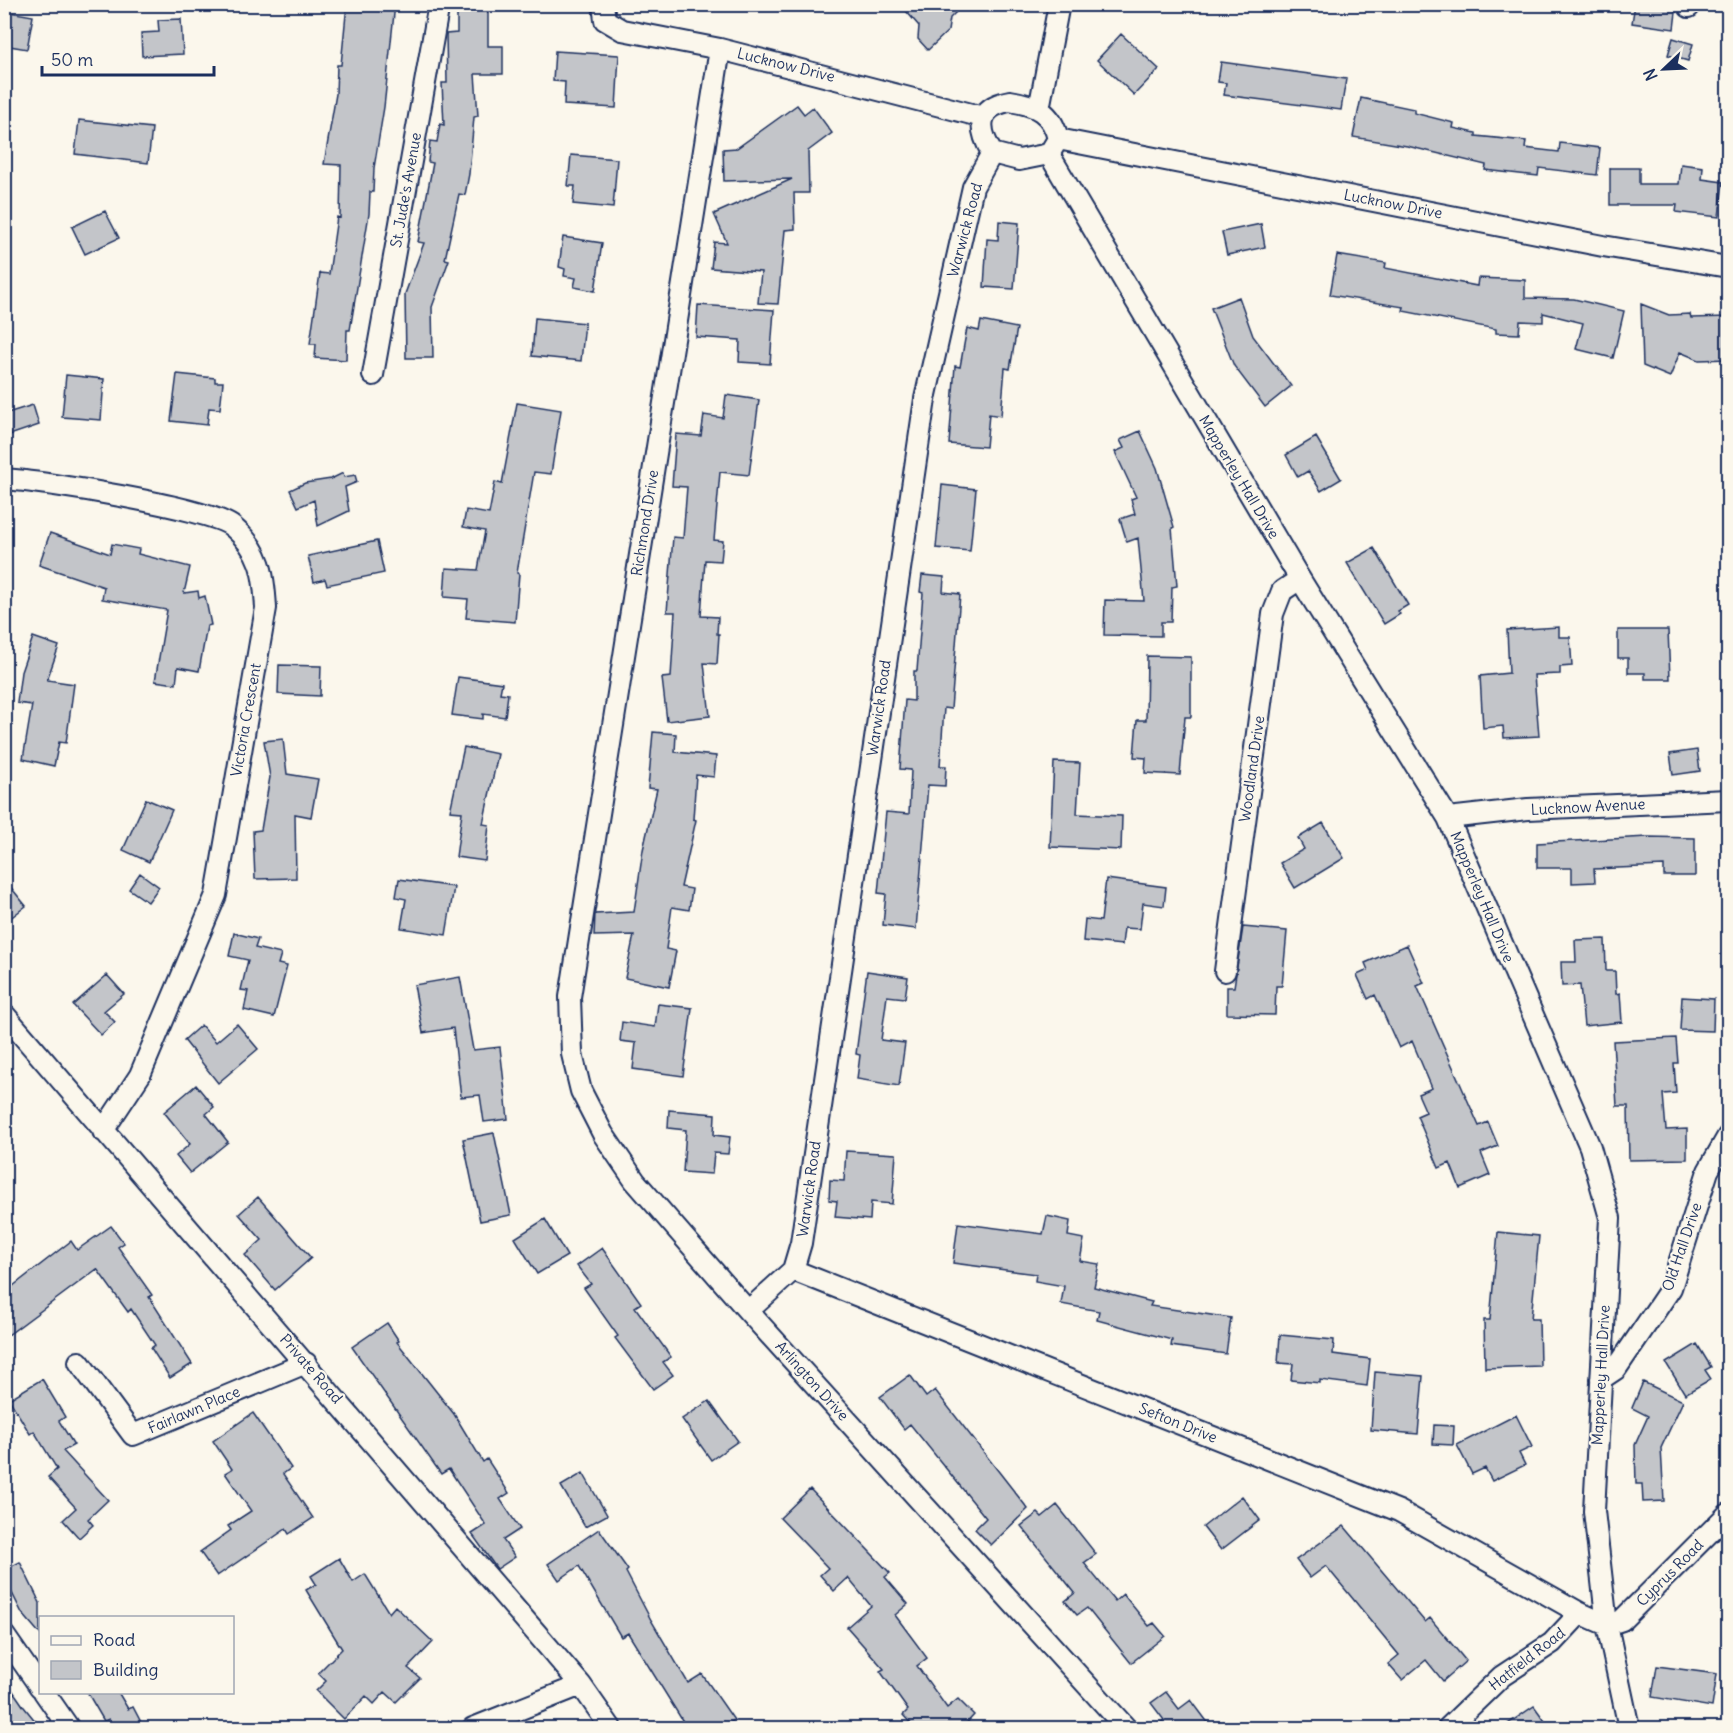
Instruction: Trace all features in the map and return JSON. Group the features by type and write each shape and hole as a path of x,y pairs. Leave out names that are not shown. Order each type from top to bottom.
{"street":[{"name":"St. Jude's Avenue","path":"373,375 439,4"},
{"name":"Lucknow Drive","path":"603,4 605,20 622,30 720,49 983,117"},
{"path":"1039,109 1059,4"},
{"name":"Richmond Drive","path":"570,997 720,49"},
{"path":"992,153 982,136 983,117 994,104 1010,101 1034,105 1039,109 1055,127 1053,147"},
{"name":"Lucknow Drive","path":"992,153 1019,160 1053,147 1728,267"},
{"name":"Mapperley Hall Drive","path":"1053,147 1300,579 1448,818 1590,1147 1610,1218 1594,1511 1607,1625 1629,1728"},
{"name":"Warwick Road","path":"793,1270 801,1243 925,399 973,187 992,153"},
{"name":"Victoria Crescent","path":"4,479 105,494 211,516 231,525 251,544 264,571 266,608 216,895 140,1075 103,1131"},
{"name":"Woodland Drive","path":"1225,971 1273,614 1282,591 1300,579"},
{"name":"Lucknow Avenue","path":"1448,818 1528,809 1728,800"},
{"name":"Arlington Drive","path":"570,997 572,1054 581,1091 603,1134 635,1181 748,1311 1126,1728"},
{"name":"Private Road","path":"4,1014 581,1685 611,1728"},
{"name":"Old Hall Drive","path":"1601,1379 1616,1369 1671,1288 1708,1171 1728,1136"},
{"path":"748,1311 793,1270"},
{"name":"Sefton Drive","path":"793,1270 1399,1511 1580,1613 1607,1625"},
{"name":"Fairlawn Place","path":"79,1362 133,1435 306,1363"},
{"name":"Cyprus Road","path":"1607,1625 1622,1620 1728,1514"},
{"name":"Hatfield Road","path":"1448,1728 1502,1676 1552,1643 1580,1613"},
{"path":"4,1635 39,1686"},
{"path":"472,1728 581,1685"},
{"path":"45,1694 69,1728"}],"building":[{"path":"347,4 395,4 373,192 370,192 369,214 350,330 347,330 346,360 315,358 316,344 310,344 320,273 329,274 337,217 340,218 341,165 324,164 336,94 337,65 341,65"},
{"path":"457,4 488,4 488,46 503,46 503,74 475,74 478,116 474,117 465,195 459,194 445,259 449,260 432,307 433,358 406,358 405,294 424,243 418,242 433,163 428,162 430,141 437,142 440,124 444,125 442,83 447,83 446,34 457,33"},
{"path":"900,4 964,4 950,18 948,31 928,50 918,39 919,26"},
{"path":"1635,4 1677,4 1674,29 1632,23"},
{"path":"4,11 33,16 27,49 4,45"},
{"path":"181,19 183,54 142,56 141,33 159,32 158,20"},
{"path":"1121,34 1159,69 1134,95 1097,60"},
{"path":"1673,38 1693,44 1688,61 1668,55"},
{"path":"555,51 619,55 616,108 564,105 565,82 553,81"},
{"path":"1221,62 1346,79 1341,110 1224,95 1226,83 1218,82"},
{"path":"1361,98 1414,109 1414,113 1454,123 1453,128 1476,133 1476,136 1526,141 1525,148 1559,152 1560,143 1600,148 1597,175 1539,168 1538,176 1485,170 1486,165 1407,146 1353,137"},
{"path":"797,105 804,114 813,107 832,133 808,151 809,193 794,193 795,229 785,230 778,304 758,303 761,272 711,268 714,242 727,243 714,214 792,179 724,181 723,149 737,148"},
{"path":"79,120 152,128 148,163 75,154"},
{"path":"571,155 617,159 613,208 573,204 575,186 568,186"},
{"path":"1681,164 1703,167 1702,179 1723,182 1719,217 1676,212 1677,205 1610,205 1610,168 1639,168 1639,184 1679,184"},
{"path":"105,211 119,238 85,254 72,227"},
{"path":"999,221 1019,223 1014,289 984,287 987,239 998,240"},
{"path":"1261,224 1265,247 1227,255 1222,232"},
{"path":"563,237 602,243 595,291 574,287 576,278 564,276 565,269 559,267"},
{"path":"1337,255 1386,263 1385,268 1477,286 1478,278 1525,280 1525,298 1574,299 1624,311 1613,358 1576,349 1583,323 1543,313 1543,322 1520,321 1519,334 1496,333 1496,329 1403,311 1404,307 1330,295"},
{"path":"1239,297 1253,336 1291,386 1265,407 1234,366 1211,308"},
{"path":"1641,304 1669,315 1690,314 1691,318 1728,317 1728,359 1699,360 1680,352 1670,377 1643,366"},
{"path":"698,305 774,310 770,364 739,362 740,340 696,337"},
{"path":"535,318 585,323 581,361 532,356"},
{"path":"981,321 1017,328 1010,369 1005,368 1001,416 989,414 986,447 949,444 955,366 960,367 967,328 979,331"},
{"path":"177,374 215,378 215,382 223,382 220,409 209,408 207,425 171,421"},
{"path":"66,375 104,379 101,420 62,417"},
{"path":"726,395 759,400 749,475 720,472 714,540 723,541 721,561 705,560 701,616 718,617 717,634 719,634 717,664 704,663 710,716 667,721 662,678 671,677 675,612 667,612 673,537 683,538 687,487 672,486 676,434 701,436 704,415 723,418"},
{"path":"517,403 561,410 551,474 534,472 517,573 519,574 515,622 466,618 468,599 444,597 446,568 478,570 485,531 463,527 466,510 489,514 495,482 502,484"},
{"path":"33,405 39,425 4,437 4,414"},
{"path":"1140,431 1157,468 1174,527 1172,528 1177,586 1172,587 1171,622 1161,622 1161,636 1104,635 1105,600 1144,601 1138,538 1127,542 1120,519 1135,514 1131,499 1136,497 1115,452 1124,448 1120,440"},
{"path":"1316,437 1341,479 1321,491 1308,471 1298,477 1286,455"},
{"path":"343,473 344,477 355,475 357,482 345,487 349,511 318,526 314,500 298,507 290,490 305,483 331,479"},
{"path":"942,485 976,489 970,551 936,548"},
{"path":"50,533 110,554 112,544 139,549 138,554 190,567 184,593 198,591 199,598 205,596 211,625 207,626 199,671 178,667 176,684 155,681 167,610 102,599 104,587 39,565"},
{"path":"377,541 384,573 327,585 325,579 314,582 308,556"},
{"path":"1374,548 1408,605 1398,611 1400,614 1384,624 1347,563"},
{"path":"922,575 944,577 943,592 960,594 951,709 944,708 940,766 946,766 945,786 928,785 916,929 883,925 886,894 878,893 886,812 909,814 911,770 900,769 905,700 914,701 914,671 917,671 923,593 920,592"},
{"path":"1559,627 1559,637 1570,637 1572,666 1560,667 1560,674 1534,675 1539,736 1504,738 1503,726 1483,728 1480,676 1509,673 1507,630"},
{"path":"1618,630 1668,630 1670,679 1645,679 1645,673 1628,673 1628,658 1618,658"},
{"path":"33,637 59,646 47,680 74,684 66,743 59,742 54,766 23,759 32,705 17,703 21,672"},
{"path":"1147,656 1191,657 1191,717 1185,717 1180,775 1145,773 1146,758 1134,757 1137,720 1146,720"},
{"path":"279,665 321,666 320,696 278,694"},
{"path":"458,677 502,683 500,693 508,694 505,717 483,714 483,719 452,715"},
{"path":"653,732 676,734 675,752 716,756 714,777 696,775 693,819 696,820 681,887 692,889 689,910 672,907 666,949 676,951 669,987 625,978 634,935 594,936 595,914 634,912 643,850 657,789 648,788"},
{"path":"283,739 287,774 318,779 311,817 295,814 296,878 255,879 253,831 261,830 270,777 264,741"},
{"path":"464,747 498,754 483,824 489,825 485,861 456,857 462,812 450,811"},
{"path":"1697,750 1700,771 1673,775 1670,754"},
{"path":"1054,762 1080,763 1077,814 1122,816 1121,850 1050,847"},
{"path":"146,799 172,810 149,862 123,850"},
{"path":"1323,823 1344,858 1295,888 1280,863 1304,849 1298,838"},
{"path":"1648,837 1695,838 1695,876 1664,876 1664,866 1594,869 1595,882 1572,883 1572,868 1537,868 1537,843"},
{"path":"140,873 159,887 148,902 129,889"},
{"path":"4,879 26,906 4,923"},
{"path":"399,879 454,887 446,935 401,928 406,899 396,897"},
{"path":"1106,879 1166,887 1164,906 1143,903 1140,929 1124,928 1122,945 1083,941 1085,919 1101,921"},
{"path":"1243,927 1287,931 1282,986 1276,986 1275,1015 1227,1014 1227,987 1234,987"},
{"path":"234,933 258,939 255,948 281,954 278,964 287,966 274,1017 244,1010 248,991 241,990 248,960 229,956"},
{"path":"1605,939 1606,971 1615,971 1616,994 1620,993 1622,1022 1584,1026 1580,985 1562,986 1561,962 1576,962 1575,940"},
{"path":"1407,945 1424,983 1417,986 1479,1126 1488,1122 1498,1146 1481,1153 1490,1175 1460,1188 1450,1163 1439,1168 1417,1116 1426,1112 1418,1094 1432,1088 1412,1041 1399,1048 1375,995 1368,999 1357,975 1368,970 1365,963"},
{"path":"867,971 908,977 905,998 887,996 881,1040 905,1043 899,1086 857,1079 860,1055 856,1054"},
{"path":"107,975 124,994 104,1011 115,1022 101,1035 73,1005"},
{"path":"460,977 473,1050 500,1047 508,1119 484,1122 480,1095 461,1097 453,1028 423,1033 414,985"},
{"path":"1682,997 1714,999 1713,1031 1680,1030"},
{"path":"658,1004 692,1008 683,1076 633,1069 636,1043 620,1041 622,1022 655,1027"},
{"path":"237,1024 258,1049 218,1083 184,1040 201,1025 216,1042"},
{"path":"1676,1038 1678,1063 1674,1063 1676,1093 1663,1094 1666,1130 1687,1129 1687,1159 1629,1160 1628,1106 1617,1106 1613,1041"},
{"path":"196,1085 214,1107 206,1114 228,1142 190,1173 176,1156 190,1144 164,1112"},
{"path":"669,1110 715,1114 714,1135 730,1137 728,1154 714,1153 712,1174 683,1172 686,1130 668,1128"},
{"path":"494,1133 511,1215 480,1221 463,1139"},
{"path":"846,1151 896,1154 892,1204 871,1202 870,1220 835,1217 837,1201 829,1200 830,1180 844,1181"},
{"path":"258,1197 311,1258 275,1290 245,1255 262,1240 239,1214"},
{"path":"1047,1216 1070,1221 1068,1236 1084,1239 1080,1261 1099,1264 1094,1287 1152,1302 1150,1306 1231,1318 1226,1354 1171,1346 1172,1340 1097,1320 1099,1311 1061,1304 1064,1286 1035,1281 1036,1274 953,1263 958,1223 1043,1234"},
{"path":"545,1219 567,1256 537,1274 515,1238"},
{"path":"111,1226 124,1243 118,1247 152,1295 149,1297 192,1364 170,1378 151,1348 155,1345 131,1309 128,1312 97,1269 4,1338 4,1293 71,1241 77,1250"},
{"path":"1498,1232 1539,1236 1531,1319 1539,1319 1540,1366 1485,1368 1484,1320 1490,1320"},
{"path":"602,1248 641,1303 635,1307 671,1357 663,1362 673,1375 653,1389 615,1338 618,1336 584,1288 591,1284 577,1266"},
{"path":"387,1323 399,1341 397,1342 454,1414 483,1462 487,1459 509,1493 500,1499 520,1529 503,1540 515,1557 497,1569 472,1534 486,1525 449,1469 441,1474 352,1347"},
{"path":"1280,1335 1334,1340 1333,1354 1370,1359 1367,1386 1320,1380 1320,1383 1291,1380 1293,1364 1278,1363"},
{"path":"1697,1344 1711,1367 1705,1370 1711,1379 1685,1394 1666,1363"},
{"path":"1375,1372 1423,1376 1418,1434 1371,1430"},
{"path":"910,1375 926,1397 935,1390 1028,1509 991,1545 975,1529 986,1518 910,1424 904,1429 880,1397"},
{"path":"42,1379 65,1417 59,1421 74,1445 63,1451 108,1500 88,1519 93,1525 79,1538 63,1520 76,1508 48,1477 57,1469 34,1431 30,1434 9,1399"},
{"path":"1643,1382 1683,1401 1661,1448 1664,1501 1643,1502 1642,1484 1636,1484 1635,1445 1648,1416 1632,1408"},
{"path":"709,1401 738,1441 711,1460 682,1419"},
{"path":"253,1413 291,1468 283,1474 313,1518 289,1534 286,1529 217,1576 200,1552 231,1530 228,1526 251,1511 225,1473 232,1469 213,1441"},
{"path":"1516,1415 1532,1447 1519,1453 1525,1465 1492,1481 1485,1468 1472,1474 1457,1445"},
{"path":"1434,1425 1454,1426 1453,1445 1433,1444"},
{"path":"583,1473 607,1515 585,1527 561,1486"},
{"path":"810,1489 890,1573 885,1577 908,1604 895,1615 927,1658 917,1666 947,1708 958,1699 974,1715 962,1728 915,1728 903,1715 908,1710 880,1671 884,1669 847,1627 871,1606 848,1578 834,1591 820,1575 828,1568 780,1518"},
{"path":"1242,1496 1260,1520 1221,1550 1203,1527"},
{"path":"1057,1505 1096,1554 1084,1563 1115,1601 1123,1594 1149,1626 1154,1623 1165,1636 1131,1663 1087,1608 1077,1615 1065,1601 1075,1593 1021,1526 1038,1513 1042,1517"},
{"path":"1344,1526 1425,1622 1430,1618 1466,1661 1443,1681 1426,1660 1402,1680 1388,1664 1399,1655 1326,1566 1310,1578 1296,1560"},
{"path":"599,1529 628,1570 626,1572 651,1620 688,1683 702,1674 734,1720 722,1728 687,1728 628,1633 621,1637 579,1566 559,1580 548,1564"},
{"path":"339,1558 353,1582 365,1574 389,1613 395,1606 433,1642 408,1668 420,1678 396,1702 385,1692 374,1704 366,1696 344,1719 316,1691 326,1681 318,1673 342,1649 306,1590 316,1584 311,1576"},
{"path":"20,1562 40,1603 39,1633 22,1613 4,1577 4,1570"},
{"path":"1657,1666 1717,1674 1712,1707 1652,1697"},
{"path":"4,1678 24,1707 41,1728 4,1728"},
{"path":"1166,1692 1179,1709 1191,1700 1212,1728 1153,1728 1164,1720 1151,1703"},
{"path":"88,1694 119,1694 128,1709 133,1707 144,1728 90,1728 109,1719 104,1721"},
{"path":"1534,1706 1550,1728 1502,1728"}]}
